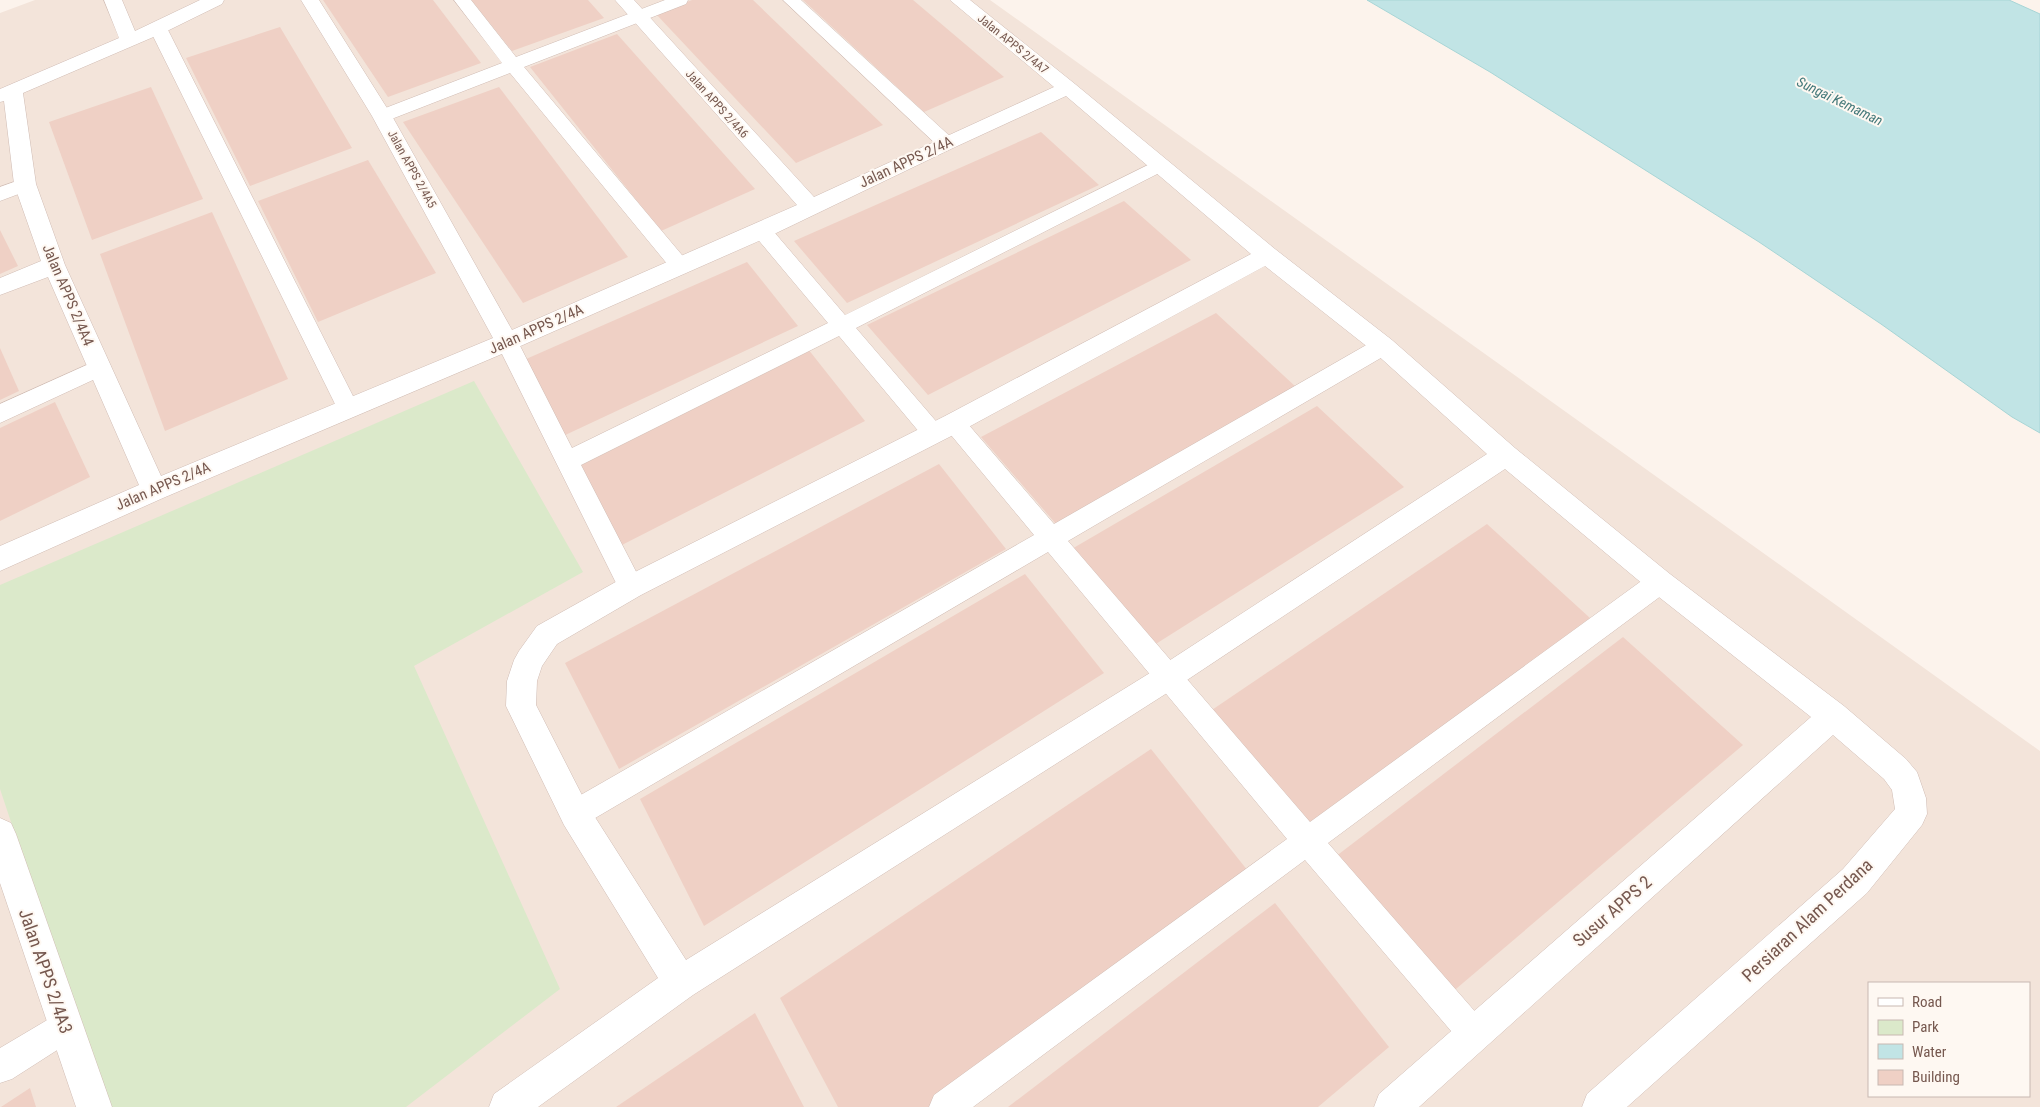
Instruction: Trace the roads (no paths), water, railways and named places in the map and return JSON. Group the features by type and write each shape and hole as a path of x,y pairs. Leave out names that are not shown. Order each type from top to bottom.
{"street":[{"path":"113,0 129,40"},
{"path":"7,94 158,28 215,0"},
{"name":"Jalan APPS 2/4A5","path":"310,0 382,116 507,342"},
{"name":"Jalan APPS 2/4A6","path":"624,0 811,207"},
{"name":"Jalan APPS 2/4A7","path":"959,0 1068,88 1267,255 1383,346 1506,456"},
{"name":"Jalan APPS 2/4A","path":"0,559 154,490 507,342 762,231 946,143 1068,88"},
{"name":"Jalan APPS 2/4A4","path":"7,94 25,184 54,264 154,490"},
{"path":"681,983 575,814 521,706 522,681 529,660 547,635 631,587 944,428 1267,255"},
{"path":"0,287 54,264"},
{"path":"506,1107 681,983 1168,677 1506,456"},
{"name":"Persiaran Alam Perdana","path":"1506,456 1660,582 1833,716 1894,769 1906,783 1910,798 1911,814 1855,881 1600,1107"},
{"name":"Susur APPS 2","path":"1392,1107 1833,716"},
{"name":"Jalan APPS 2/4A3","path":"0,834 94,1107"}],"lane":[{"path":"462,0 512,66 680,266"},
{"path":"382,116 680,0"},
{"path":"791,0 946,143"},
{"path":"158,28 348,408"},
{"path":"567,461 841,326 1160,165"},
{"path":"0,194 25,184"},
{"path":"762,231 841,326 1054,538 1307,842 1474,1034"},
{"path":"507,342 631,587"},
{"path":"575,814 1383,346"},
{"path":"0,414 100,367"},
{"path":"946,1107 1660,582"},
{"path":"0,1067 65,1027"}],"water":[{"name":"Sungai Kemaman","path":"1367,0 2009,0 2040,14 2040,433 2012,417 1881,324 1759,242 1490,72"}]}
